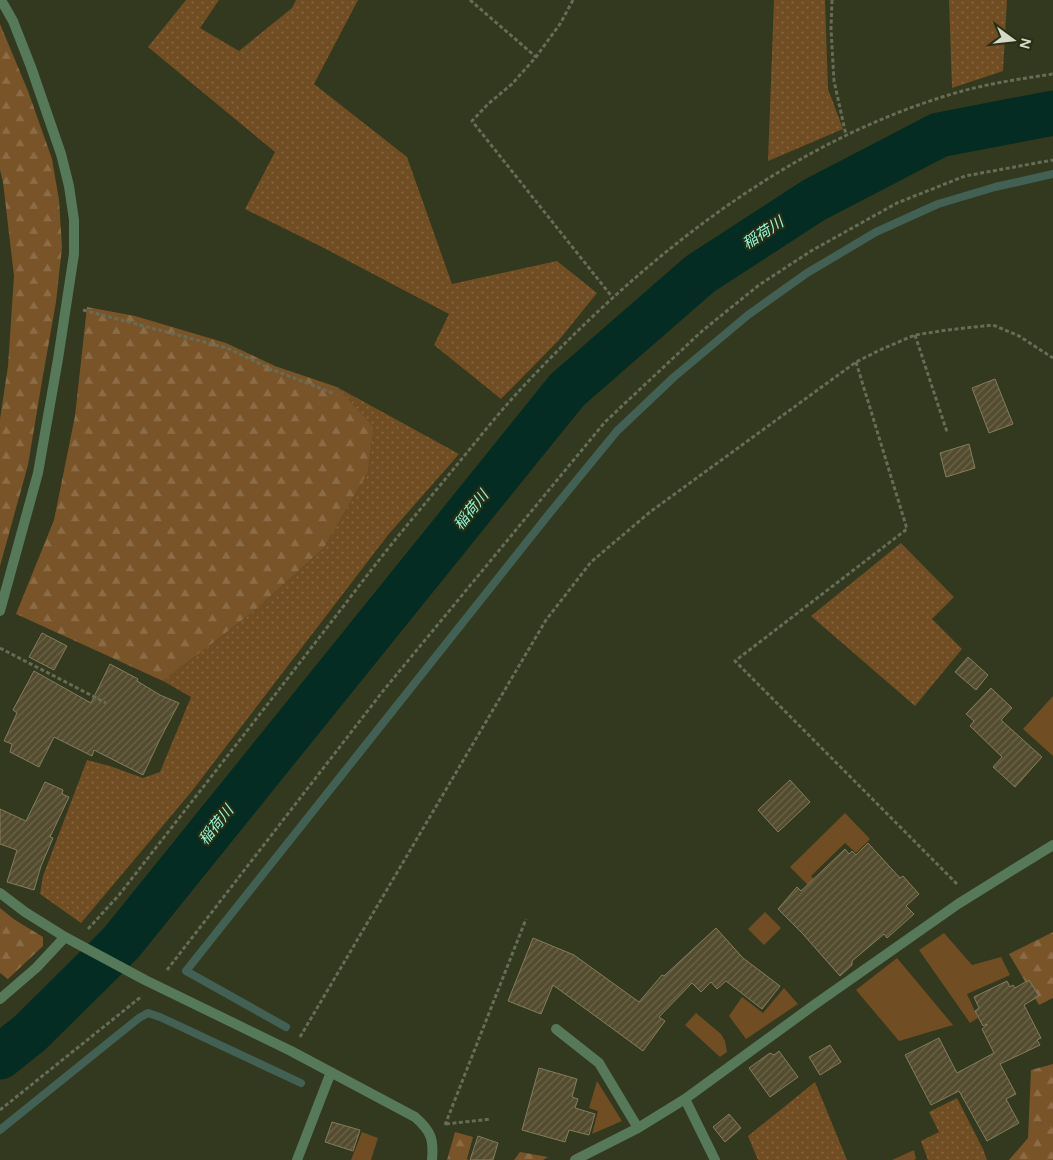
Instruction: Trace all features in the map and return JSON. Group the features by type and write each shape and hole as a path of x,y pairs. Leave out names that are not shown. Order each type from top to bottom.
{"street":[{"path":"0,611 38,473 74,254 74,220 69,186 61,154 48,114 12,21 1,0"},
{"path":"575,1160 638,1128 685,1099 814,1005 970,897 1053,845"},
{"path":"0,893 25,912 65,937 145,980 291,1051 415,1117 426,1126 432,1139 432,1160"},
{"path":"0,999 36,968 65,937"},
{"path":"556,1030 599,1063 638,1128"},
{"path":"297,1160 331,1072"},
{"path":"685,1099 715,1160"}],"path":[{"path":"470,0 536,57"},
{"path":"573,0 560,24 536,57 512,84 488,104 472,121 613,298"},
{"path":"832,0 831,29 834,82 846,136"},
{"path":"80,944 393,542 510,401 613,298 655,261 715,214 820,148 868,125 954,93 1002,82 1053,74"},
{"path":"0,1110 156,985 383,691 605,422 695,338 759,285 811,250 897,203 965,176 1053,160"},
{"path":"66,306 227,348 271,369 335,394"},
{"path":"291,1051 546,620 591,562 650,512 856,362 882,349 916,335 993,325 1019,336 1053,358"},
{"path":"916,335 946,432"},
{"path":"856,362 907,528 735,661 970,897"},
{"path":"0,648 106,703"},
{"path":"432,1139 446,1124 526,919"},
{"path":"446,1124 492,1119"}],"shaded area":[{"path":"186,0 219,0 200,28 239,51 292,8 296,0 358,0 314,84 407,157 452,284 557,261 597,293 559,340 501,399 434,345 449,314 245,209 275,152 148,47"},
{"path":"774,0 825,0 828,89 843,129 768,161"},
{"path":"949,0 1007,0 1003,71 952,88"},
{"path":"337,387 459,454 388,535 192,791 81,923 40,894 43,876 87,760 143,778 160,772 191,697 163,681 253,612 324,548 368,472 374,427"},
{"path":"901,543 954,597 932,619 962,649 915,706 811,616"},
{"path":"1053,696 1053,756 1023,729"},
{"path":"845,813 870,839 856,853 845,843 811,876 835,902 830,907 790,867"},
{"path":"765,912 781,928 764,945 748,929"},
{"path":"944,933 972,965 1001,957 1010,975 967,994 978,1018 970,1023 919,950"},
{"path":"897,958 953,1025 899,1041 856,990"},
{"path":"784,988 798,1004 746,1039 729,1016 742,997 763,1013"},
{"path":"696,1013 721,1034 725,1041 727,1052 720,1057 685,1025"},
{"path":"597,1081 622,1121 592,1134 598,1111 589,1108"},
{"path":"815,1082 847,1160 758,1160 748,1136"},
{"path":"957,1098 987,1160 928,1160 921,1141 939,1132 929,1112"},
{"path":"362,1132 378,1138 371,1160 351,1160"},
{"path":"914,1150 916,1159 914,1160 892,1160"}],"green space":[{"path":"0,24 28,91 52,159 59,200 62,247 56,302 28,465 0,566 0,419 8,366 14,276 0,170"},
{"path":"87,307 135,316 226,343 275,366 337,387 374,427 368,472 324,548 253,612 163,681 16,614 54,520 75,416"},
{"path":"0,908 15,920 43,937 43,946 8,979 0,973"},
{"path":"1053,932 1053,998 1039,1005 1009,954"},
{"path":"1053,1064 1053,1160 1009,1160 1028,1138 1031,1070"},
{"path":"455,1132 473,1137 468,1160 447,1160"},
{"path":"520,1152 548,1157 543,1160 514,1160"}],"building":[{"path":"995,379 1013,424 989,433 972,388"},
{"path":"969,444 975,468 946,477 940,453"},
{"path":"42,633 67,646 54,670 29,657"},
{"path":"968,657 988,675 976,690 955,672"},
{"path":"110,664 138,679 137,681 160,695 179,703 143,775 94,750 92,756 54,737 39,767 10,752 12,744 4,741 17,713 13,710 34,671 91,703"},
{"path":"991,688 1012,708 1001,720 1042,757 1015,787 993,767 1002,757 970,726 974,721 966,714"},
{"path":"790,780 810,802 778,832 758,810"},
{"path":"45,782 63,790 62,794 69,797 50,837 53,838 41,866 34,890 7,882 17,850 0,844 0,809 26,821"},
{"path":"868,843 900,878 903,876 919,894 906,906 914,914 887,938 884,934 852,961 852,965 840,976 778,909 797,887 801,891 845,849 849,854 852,851 856,855"},
{"path":"716,928 743,958 780,986 762,1009 726,981 717,989 711,982 701,992 692,983 659,1017 665,1021 643,1051 553,985 541,1014 508,1001 533,938 574,955 639,1002 662,975 664,976"},
{"path":"1029,980 1039,996 1024,1005 1041,1038 1037,1040 1040,1045 1000,1064 1016,1094 1006,1099 1019,1123 987,1141 959,1091 931,1105 905,1055 939,1038 957,1073 994,1053 982,1029 987,1024 983,1026 975,1011 979,1008 974,997 1007,981 1010,987 1013,985 1015,988"},
{"path":"830,1045 841,1062 820,1075 809,1057"},
{"path":"779,1051 798,1077 770,1097 749,1068 770,1053 774,1055"},
{"path":"539,1068 577,1079 572,1097 578,1099 575,1108 595,1114 589,1135 569,1130 565,1142 522,1130"},
{"path":"729,1114 741,1128 725,1142 713,1127"},
{"path":"332,1122 360,1130 353,1151 325,1142"},
{"path":"478,1136 498,1143 493,1160 470,1160"}],"waterway":[{"name":"稲荷川","path":"0,1057 30,1033 121,943 567,390 700,274 814,200 939,135 1053,113"},
{"path":"286,1027 186,971 617,431 674,377 748,315 807,273 876,232 938,204 995,187 1053,174"},
{"path":"0,1130 139,1018 148,1013 301,1083"}]}
